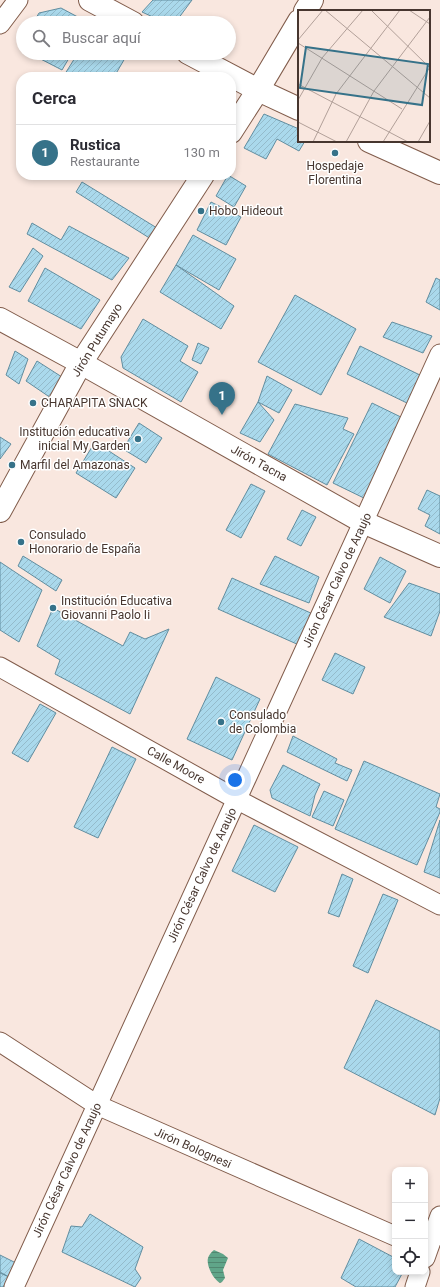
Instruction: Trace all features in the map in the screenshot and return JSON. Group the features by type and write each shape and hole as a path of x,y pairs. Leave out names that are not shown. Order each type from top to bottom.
{"street":[{"path":"0,24 18,0"},
{"path":"90,0 119,16"},
{"path":"306,10 312,0"},
{"path":"236,124 298,23"},
{"path":"201,60 224,72"},
{"path":"236,78 298,109"},
{"path":"371,142 440,173"},
{"name":"Jirón Putumayo","path":"0,511 81,363 200,180"},
{"name":"Jirón Tacna","path":"0,319 363,522 440,556"},
{"name":"Jirón César Calvo de Araujo","path":"14,1287 440,354"},
{"name":"Calle Moore","path":"0,667 236,799 440,905"},
{"name":"Jirón Bolognesi","path":"0,1042 97,1105 392,1235"},
{"path":"429,1253 440,1216"},
{"path":"415,1287 419,1275"}],"shaded area":[{"path":"214,1250 228,1258 223,1270 225,1278 220,1283 213,1275 208,1264 208,1257"}],"building":[{"path":"153,0 192,0 180,16 151,16 142,12"},
{"path":"61,8 76,16 37,16 39,13"},
{"path":"43,60 68,60 62,70"},
{"path":"74,60 124,60 117,72 66,72"},
{"path":"264,114 298,129 298,142 304,142 299,151 277,139 266,159 244,148"},
{"path":"225,180 236,180 246,186 234,207 216,196"},
{"path":"82,182 157,228 151,239 76,192"},
{"path":"211,202 241,217 226,245 197,230"},
{"path":"32,223 61,240 69,226 129,258 112,280 27,234"},
{"path":"193,235 236,259 219,290 176,265"},
{"path":"33,248 43,256 20,292 9,287"},
{"path":"176,265 234,306 221,329 160,292"},
{"path":"45,268 100,300 81,329 28,301"},
{"path":"436,278 440,280 440,310 426,302"},
{"path":"295,295 356,329 321,395 258,362"},
{"path":"143,319 188,346 180,361 198,372 181,402 123,368 121,357"},
{"path":"392,322 432,336 423,353 383,337"},
{"path":"198,343 209,348 201,364 192,360"},
{"path":"360,346 422,376 409,404 347,374"},
{"path":"15,351 28,359 19,384 6,375"},
{"path":"37,361 62,377 51,398 26,381"},
{"path":"267,376 292,390 279,413 258,402"},
{"path":"258,402 274,420 260,442 240,433"},
{"path":"372,403 407,420 368,500 333,483"},
{"path":"295,404 348,418 343,429 354,434 327,485 268,454"},
{"path":"139,423 162,438 146,463 123,449"},
{"path":"0,437 11,444 0,459"},
{"path":"95,442 135,468 116,498 76,473"},
{"path":"251,484 265,491 241,538 226,530"},
{"path":"427,490 440,496 440,534 425,526 430,515 418,509"},
{"path":"302,510 316,517 301,546 287,539"},
{"path":"23,556 62,580 56,591 18,566"},
{"path":"275,556 319,577 309,603 260,584"},
{"path":"380,557 406,571 390,603 364,589"},
{"path":"0,562 42,590 19,642 0,630"},
{"path":"232,578 313,614 299,645 218,609"},
{"path":"409,583 440,594 440,611 431,636 384,617"},
{"path":"53,608 123,646 130,632 145,639 169,629 130,714 55,674 60,660 37,646"},
{"path":"335,653 365,667 353,694 322,680"},
{"path":"216,677 260,699 232,760 187,739"},
{"path":"40,704 56,713 28,762 12,753"},
{"path":"293,736 337,759 335,763 352,770 347,781 287,752"},
{"path":"112,747 136,759 98,838 74,827"},
{"path":"364,761 440,794 436,807 440,809 440,812 417,865 335,829"},
{"path":"283,765 320,784 315,795 310,816 272,798 270,790"},
{"path":"324,791 344,800 333,826 312,817"},
{"path":"440,820 440,878 424,872"},
{"path":"254,825 298,847 275,892 232,871"},
{"path":"342,874 353,879 339,917 328,913"},
{"path":"383,894 398,900 368,973 353,966"},
{"path":"376,1000 440,1031 440,1098 435,1115 344,1068"},
{"path":"90,1214 143,1247 135,1269 141,1278 135,1287 62,1252 71,1226 82,1227"},
{"path":"359,1239 392,1256 392,1275 401,1275 395,1287 356,1287 341,1278"},
{"path":"0,1255 16,1263 9,1277 0,1272"},
{"path":"0,1273 9,1277 3,1287 0,1287"}],"place":[{"name":"Hospedaje Florentina","path":"335,153"},
{"name":"Hobo Hideout","path":"201,211"},
{"name":"CHARAPITA SNACK","path":"33,403"},
{"name":"Rustica","path":"222,415"},
{"name":"Institución educativa inicial My Garden","path":"138,439"},
{"name":"Marfil del Amazonas","path":"12,465"},
{"name":"Consulado Honorario de España","path":"21,542"},
{"name":"Institución Educativa Giovanni Paolo Ii","path":"53,608"},
{"name":"Consulado de Colombia","path":"221,722"}]}
